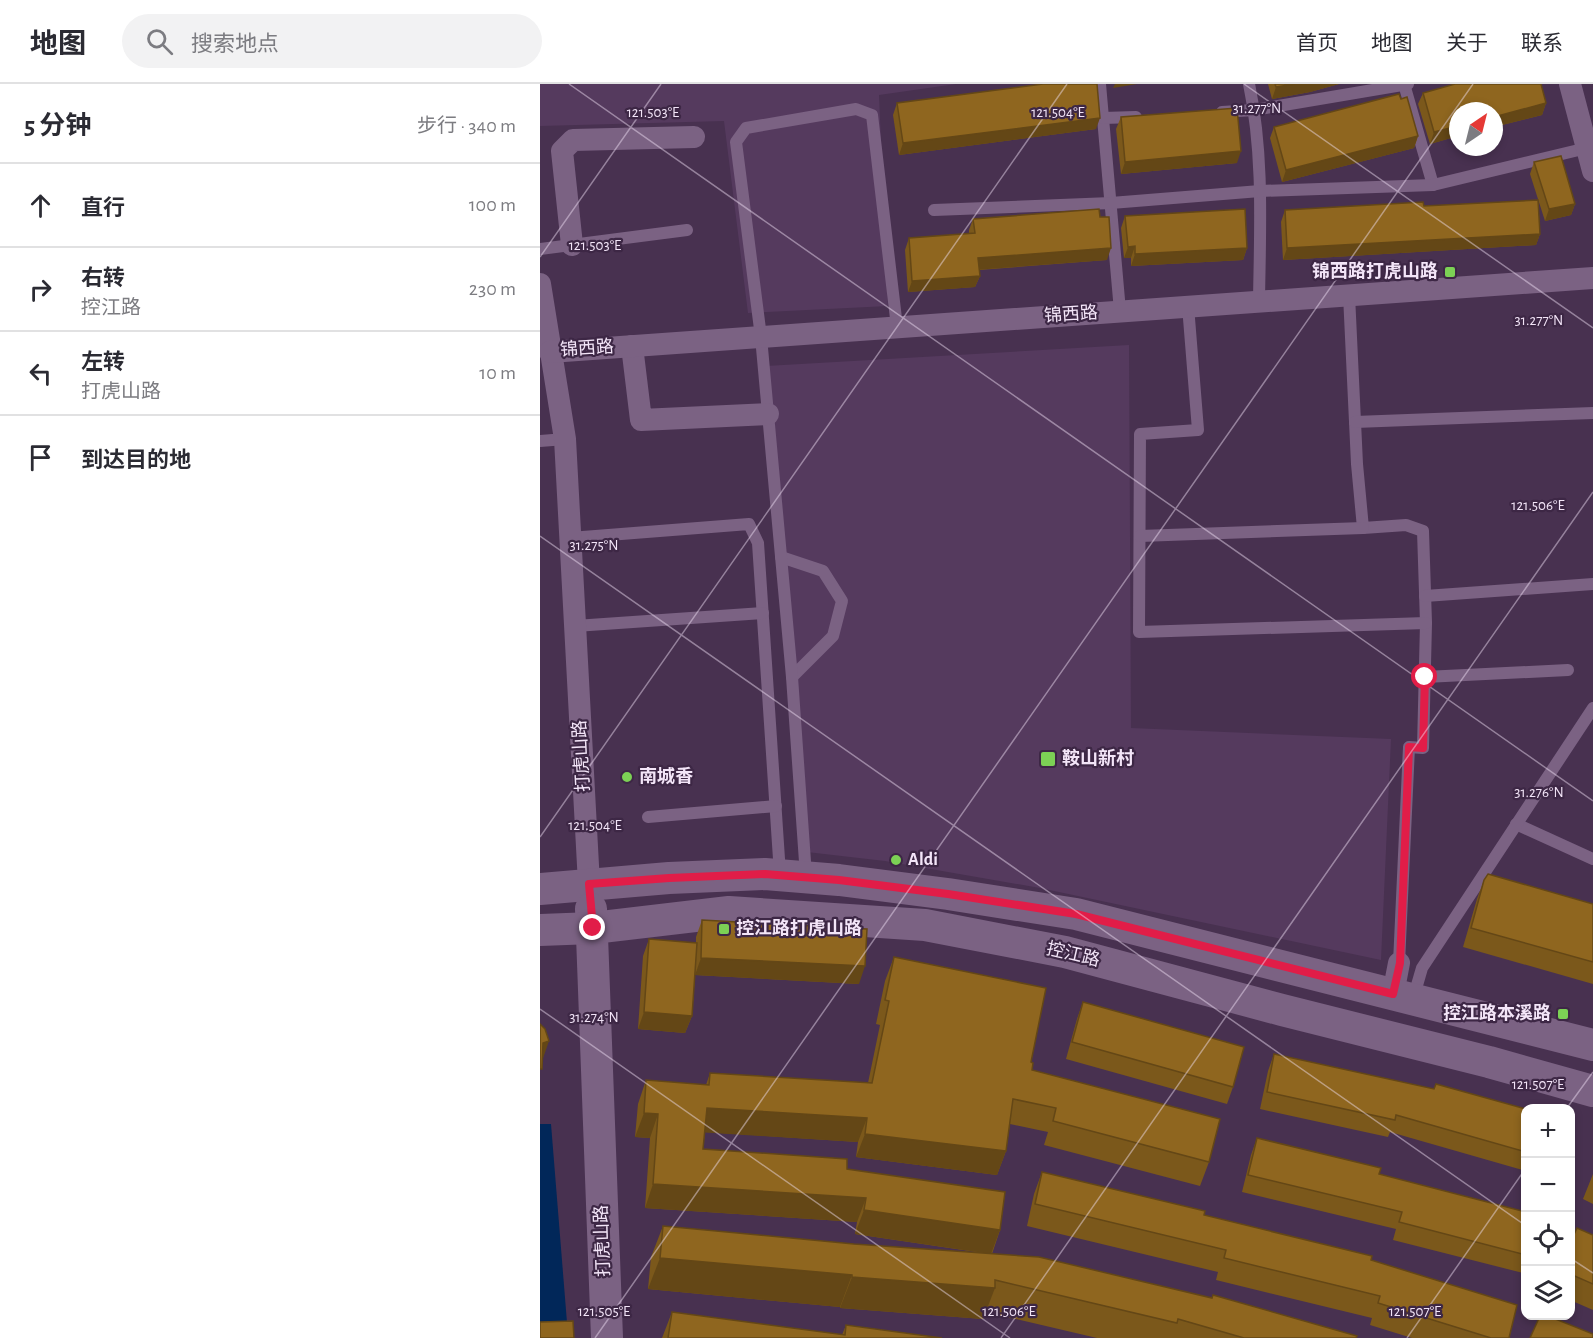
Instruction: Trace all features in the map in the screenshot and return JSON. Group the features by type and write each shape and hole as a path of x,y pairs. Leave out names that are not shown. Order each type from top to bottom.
{"main road":[{"path":"540,889 669,878 793,876 948,894 1076,914 1593,1045"},
{"name":"打虎山路","path":"589,884 593,928 607,1338"},
{"name":"控江路","path":"540,930 593,928 729,912 925,926 1065,952 1593,1091"}],"street":[{"path":"1570,84 1593,171"},
{"path":"572,245 562,151 573,140 694,137"},
{"name":"锦西路","path":"550,352 1593,278"},
{"name":"打虎山路","path":"540,284 565,439 589,884"},
{"path":"632,346 641,420 768,414"},
{"path":"1400,963 1403,997"}],"lane":[{"path":"1100,84 1120,311"},
{"path":"1249,84 1254,110 1260,191 1259,301"},
{"path":"1208,112 1254,110 1405,84 1433,185"},
{"path":"793,876 792,677 761,337 736,142 746,128 856,110 872,116 897,327"},
{"path":"1103,118 1149,116"},
{"path":"934,210 1111,203 1260,191 1433,185 1587,148"},
{"path":"540,249 687,230"},
{"path":"1349,295 1363,528"},
{"path":"1188,306 1198,430 1140,434 1139,632 1426,623"},
{"path":"1355,422 1593,413"},
{"path":"540,441 565,439"},
{"path":"570,538 749,524 758,543 776,806 793,876"},
{"path":"1140,536 1406,525 1423,531 1426,623 1423,748 1409,747 1400,963"},
{"path":"781,557 824,571 842,601 833,636 792,677"},
{"path":"1425,596 1593,584"},
{"path":"575,626 763,613"},
{"path":"1425,677 1568,669"},
{"path":"1403,997 1593,708"},
{"path":"648,818 776,806"},
{"path":"1516,824 1593,859"}],"shaded area":[{"path":"540,84 956,84 879,95 888,306 748,313 724,121 540,126"},
{"path":"1129,345 1131,728 1391,739 1381,960 1040,888 885,861 807,852 766,366"}],"water":[{"path":"540,1124 551,1124 568,1335 540,1337"}],"building":[{"path":"1043,84 1097,84 1100,118 903,143 897,103"},
{"path":"1275,84 1294,84 1276,87"},
{"path":"1455,84 1541,84 1546,103 1503,115 1503,102 1449,102 1449,128 1434,132 1423,93"},
{"path":"1399,94 1401,99 1407,97 1418,136 1286,170 1274,127"},
{"path":"1237,108 1241,151 1125,162 1121,117"},
{"path":"1561,156 1575,204 1549,209 1534,162"},
{"path":"1538,200 1540,234 1287,248 1285,210 1423,202 1424,206"},
{"path":"1099,209 1100,217 1109,217 1111,248 978,258 980,276 912,281 909,238 975,233 973,219"},
{"path":"1245,209 1247,248 1135,254 1135,246 1128,247 1125,216"},
{"path":"1488,874 1593,904 1593,962 1471,928 1484,880"},
{"path":"702,920 867,929 865,966 701,958"},
{"path":"649,939 697,943 692,1016 644,1012"},
{"path":"894,957 1046,988 1031,1062 1033,1063 1032,1070 1220,1119 1209,1162 1053,1121 1056,1108 1013,1099 1006,1151 865,1134 867,1118 707,1108 703,1149 847,1159 847,1169 1005,1192 1000,1230 864,1210 866,1198 653,1184 658,1114 644,1113 646,1080 709,1085 710,1073 872,1083 889,1001 885,1000"},
{"path":"1083,1002 1244,1047 1233,1087 1072,1042"},
{"path":"540,1024 545,1029 549,1041 543,1043 542,1069 540,1069"},
{"path":"1274,1054 1434,1089 1436,1084 1521,1108 1521,1151 1396,1115 1395,1120 1267,1092"},
{"path":"1257,1138 1381,1168 1379,1174 1521,1211 1521,1254 1399,1222 1402,1212 1248,1175"},
{"path":"1042,1172 1205,1211 1204,1215 1372,1256 1371,1260 1517,1305 1509,1338 1491,1338 1378,1303 1380,1296 1224,1258 1226,1250 1035,1204"},
{"path":"663,1226 854,1244 1039,1257 1212,1298 1213,1295 1357,1336 1356,1338 1244,1338 1178,1319 1177,1323 995,1280 995,1288 660,1258"},
{"path":"1577,1228 1593,1235 1593,1284 1575,1276 1575,1232"},
{"path":"672,1312 845,1335 846,1325 942,1338 668,1338"},
{"path":"1538,1320 1558,1320 1593,1334 1593,1338 1530,1338"},
{"path":"573,1321 574,1338 540,1338 540,1322"}],"place":[{"name":"锦西路打虎山路","path":"1450,272"},
{"name":"鞍山新村","path":"1048,759"},
{"name":"南城香","path":"627,777"},
{"name":"Aldi","path":"896,860"},
{"name":"控江路打虎山路","path":"724,929"},
{"name":"控江路本溪路","path":"1563,1014"}],"route":[{"path":"593,928 589,884 765,874 839,880 1076,914 1393,994 1400,963 1409,747 1423,748 1425,677"}]}
